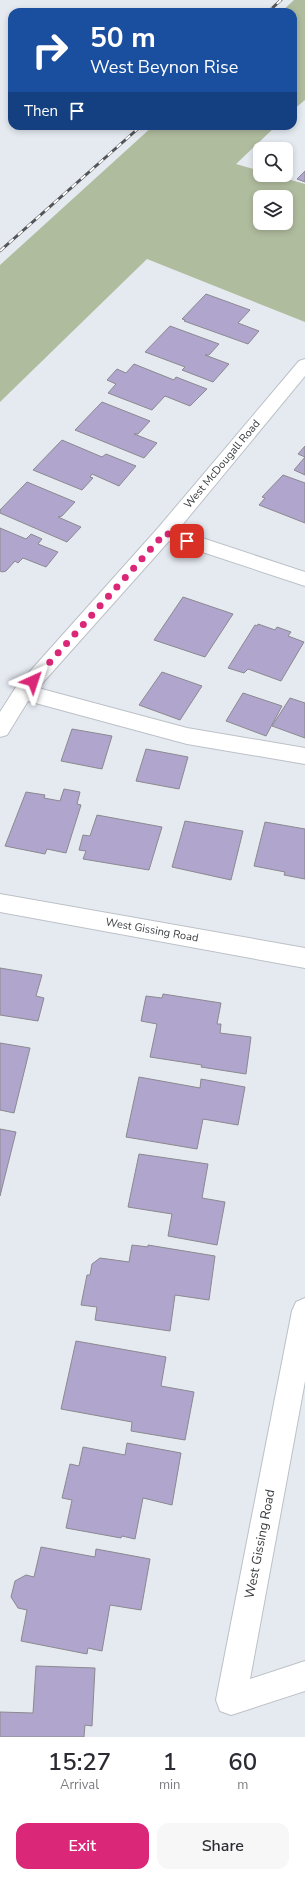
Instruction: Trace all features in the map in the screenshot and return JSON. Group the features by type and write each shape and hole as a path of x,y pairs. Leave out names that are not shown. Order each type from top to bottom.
{"street":[{"name":"West McDougall Road","path":"0,729 23,692 165,533 305,364"},
{"path":"165,533 305,579"},
{"path":"23,692 187,736 305,756"},
{"name":"West Gissing Road","path":"0,903 305,958"},
{"name":"West Gissing Road","path":"305,1311 231,1700 305,1676"}],"green space":[{"path":"294,0 305,0 305,100 297,107 297,8 285,8"},
{"path":"149,130 272,130 259,142 253,142 253,148 236,164 253,169 253,182 293,182 293,181 305,184 305,322 147,259 0,402 0,265"}],"building":[{"path":"305,171 305,182 297,179"},
{"path":"206,294 250,310 238,323 259,331 248,344 182,319"},
{"path":"170,326 219,344 209,355 205,355 229,364 213,382 182,370 185,367 145,352"},
{"path":"134,364 174,380 176,377 207,389 190,406 165,396 152,410 108,393 116,384 107,380 117,369 126,373"},
{"path":"102,402 150,421 138,434 134,434 157,443 144,458 75,430"},
{"path":"62,440 102,457 106,454 136,466 119,486 92,474 90,477 93,478 82,490 33,470"},
{"path":"305,446 305,457 298,454"},
{"path":"305,457 305,475 294,470"},
{"path":"283,475 305,483 305,523 259,505 265,498 262,497"},
{"path":"27,482 75,502 62,516 58,517 81,527 67,542 0,513 0,510"},
{"path":"0,528 26,539 31,534 42,539 38,544 58,552 46,567 23,558 18,563 15,561 6,571 2,572 0,571"},
{"path":"183,597 233,614 205,657 154,640"},
{"path":"258,624 275,630 277,627 291,632 288,636 304,642 281,681 248,669 244,673 228,668 255,625 257,626"},
{"path":"162,672 202,686 180,720 139,705"},
{"path":"243,693 282,706 266,736 226,721"},
{"path":"290,698 305,703 305,738 272,726"},
{"path":"72,729 112,736 102,769 61,761"},
{"path":"146,749 188,757 179,789 136,781"},
{"path":"64,789 80,792 77,804 81,805 66,853 47,849 45,854 5,846 26,792 45,795 44,798 60,801"},
{"path":"97,815 162,827 149,870 83,859 86,851 79,850 83,835 90,836"},
{"path":"185,821 243,831 231,880 172,867"},
{"path":"265,822 305,829 305,879 284,875 285,872 254,866"},
{"path":"0,968 42,975 36,996 44,998 38,1021 0,1015"},
{"path":"163,994 221,1003 217,1024 221,1024 220,1033 251,1037 246,1074 150,1057 157,1024 141,1021 146,996 162,998"},
{"path":"0,1043 30,1048 14,1113 0,1110"},
{"path":"139,1077 200,1088 201,1079 245,1087 238,1125 203,1119 197,1149 126,1137"},
{"path":"0,1129 16,1132 0,1196"},
{"path":"139,1154 208,1164 202,1198 225,1202 217,1245 168,1236 172,1214 128,1207"},
{"path":"132,1245 148,1247 148,1245 215,1256 209,1300 175,1295 170,1331 95,1320 97,1307 81,1305 87,1275 90,1275 92,1264 100,1258 129,1262"},
{"path":"76,1341 166,1357 161,1386 194,1392 185,1440 131,1431 132,1422 61,1409"},
{"path":"127,1443 181,1453 172,1505 143,1498 135,1539 122,1536 121,1538 66,1528 72,1500 62,1498 70,1464 79,1466 83,1447 125,1455"},
{"path":"41,1547 95,1557 96,1549 150,1559 141,1610 110,1605 102,1651 88,1648 87,1654 21,1641 27,1610 18,1608 11,1597 15,1581 26,1575 34,1577"},
{"path":"36,1666 95,1668 92,1726 85,1725 84,1737 0,1737 0,1712 33,1713"}],"railway":[{"path":"272,8 281,0"},
{"path":"0,251 136,130"}],"route":[{"path":"33,681 165,533 187,541"}]}
